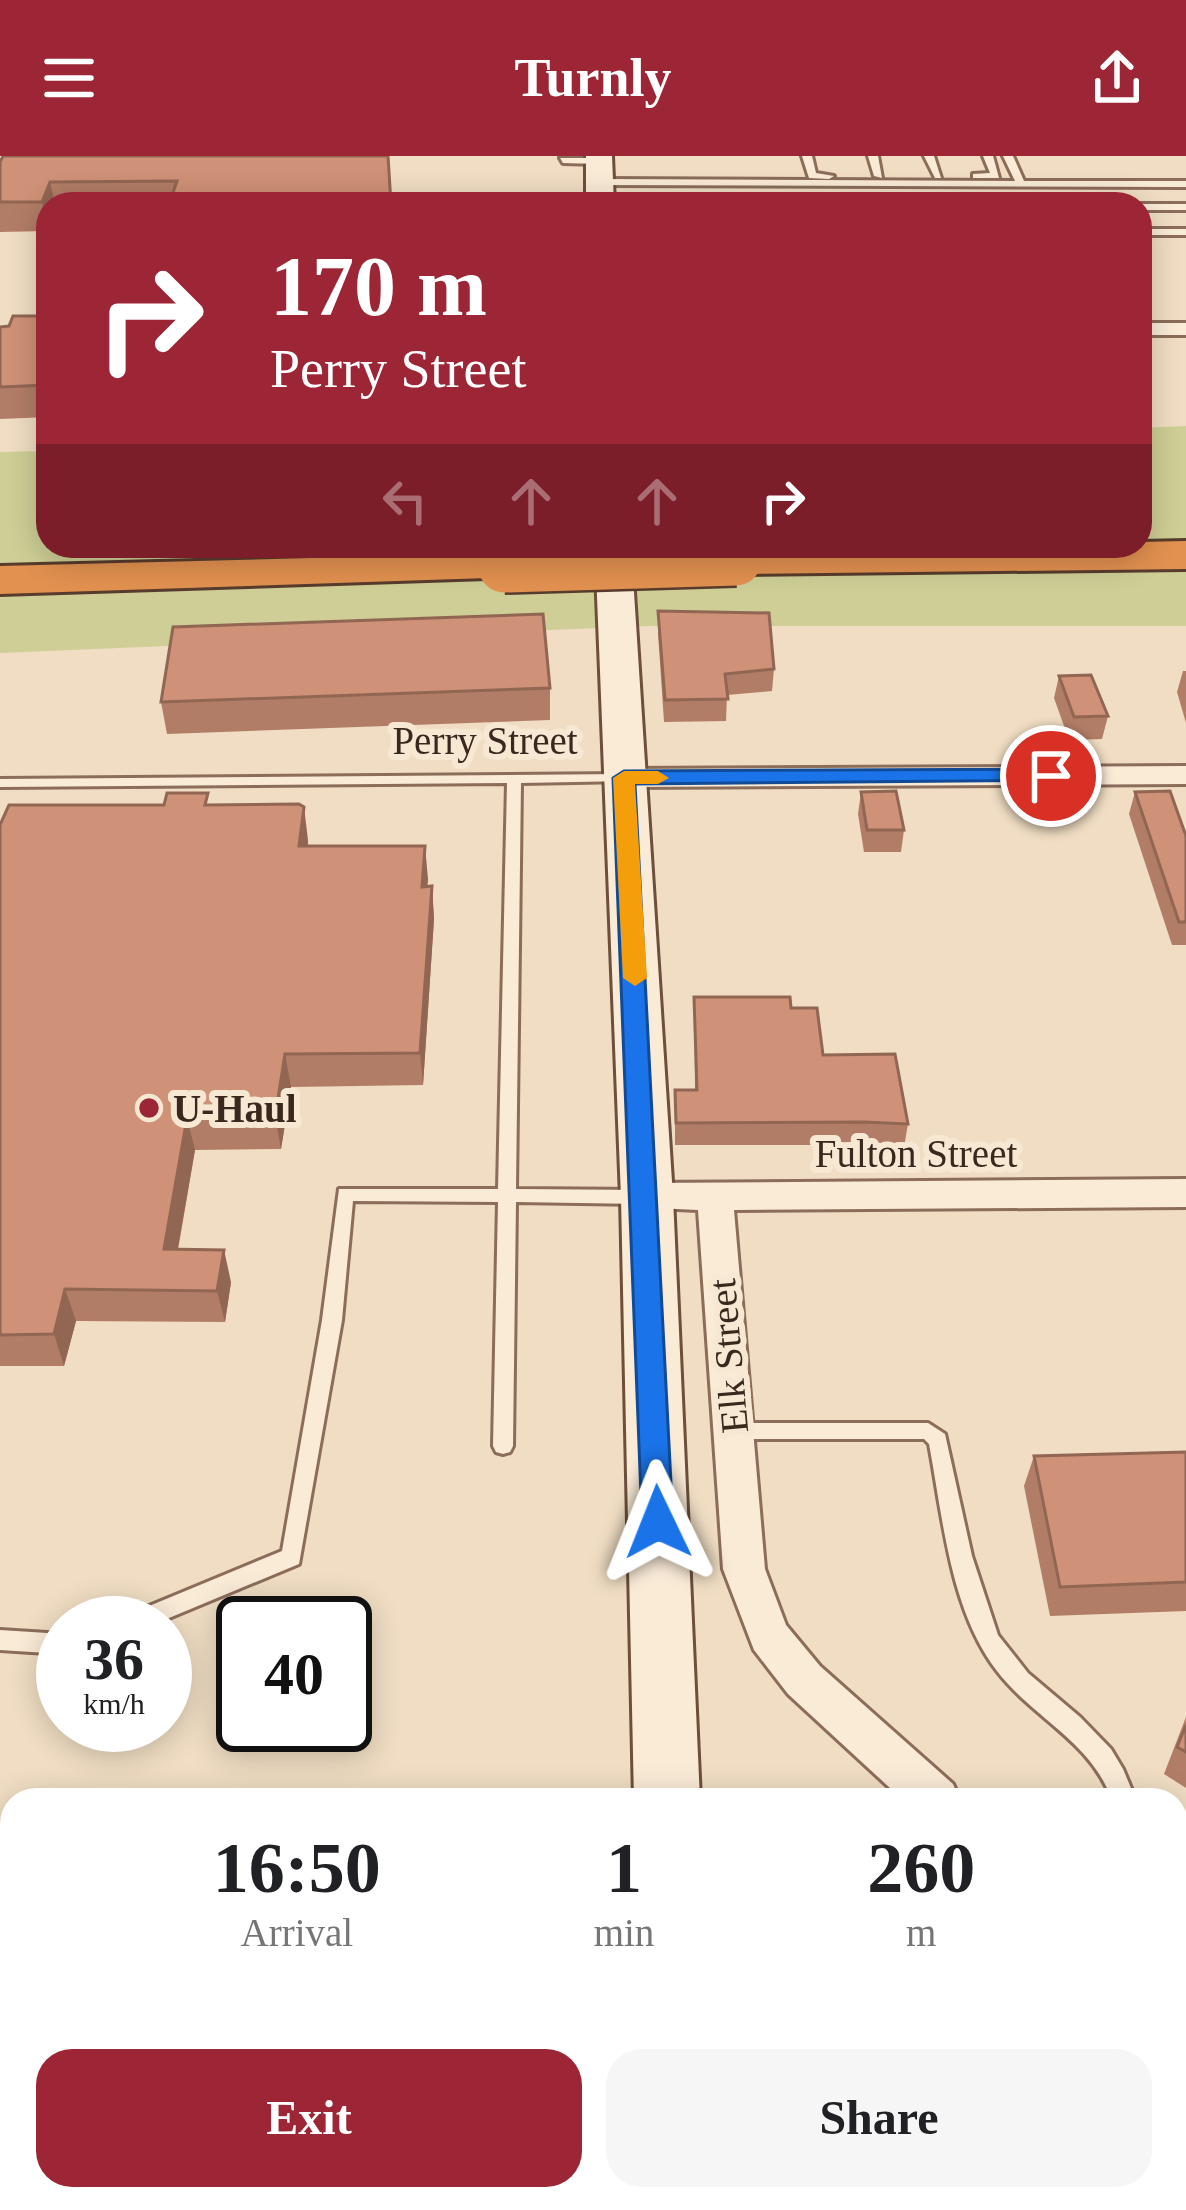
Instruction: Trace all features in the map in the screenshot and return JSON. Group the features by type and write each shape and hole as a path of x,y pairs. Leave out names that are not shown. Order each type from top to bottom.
{"highway":[{"path":"1152,525 1186,526"},
{"path":"0,549 36,548"},
{"path":"1152,555 1186,555"},
{"path":"0,580 916,558"}],"street":[{"path":"1152,329 1186,329"},
{"path":"615,558 647,1197 667,1788"},
{"name":"Perry Street","path":"624,778 1186,775"},
{"name":"Fulton Street","path":"647,1197 1186,1193"},
{"name":"Elk Street","path":"715,1196 744,1569 769,1636 804,1680 924,1788"}],"lane":[{"path":"807,156 812,176 996,176 988,156"},
{"path":"873,156 879,176"},
{"path":"929,156 938,176"},
{"path":"1008,156 1021,184"},
{"path":"563,160 599,176 644,182 1186,184"},
{"path":"644,182 645,192"},
{"path":"1152,207 1186,207"},
{"path":"1152,232 1186,232"},
{"name":"Perry Street","path":"1,785 624,778"},
{"path":"503,1446 514,779"},
{"path":"192,1599 292,1557 332,1321 345,1194 647,1197"},
{"path":"734,1432 928,1431 938,1440 983,1628 1005,1665 1093,1738 1121,1788"},
{"path":"0,1640 36,1642"}],"green space":[{"path":"1186,426 1186,626 648,626 0,653 0,452 36,451 36,558 1152,558 1152,427"}],"building":[{"path":"3,156 388,156 390,192 173,192 177,181 50,182 46,192 36,192 36,202 0,202"},
{"path":"13,316 36,316 36,386 0,387 0,327 9,326"},
{"path":"658,611 769,613 774,669 725,674 728,699 665,700"},
{"path":"543,614 550,688 161,702 173,627"},
{"path":"1091,675 1108,716 1074,717 1059,676"},
{"path":"896,791 904,830 867,830 861,792"},
{"path":"1170,791 1186,836 1186,922 1179,922 1135,792"},
{"name":"U-Haul","path":"167,793 208,793 205,805 299,804 304,807 299,846 425,846 422,887 432,886 420,1053 285,1054 275,1117 187,1118 164,1249 224,1250 217,1291 65,1289 54,1334 0,1335 0,825 9,805 164,805"},
{"path":"694,997 790,997 791,1008 817,1008 823,1055 895,1054 908,1124 676,1123 675,1090 697,1090"},
{"path":"1186,1452 1186,1582 1060,1587 1034,1456"},
{"path":"1186,1725 1186,1752 1177,1747"}],"slow traffic":[{"path":"635,978 624,778 658,778"}],"place":[{"name":"U-Haul","path":"149,1108"}],"route":[{"path":"658,1522 647,1197 624,778 1051,776"}]}
